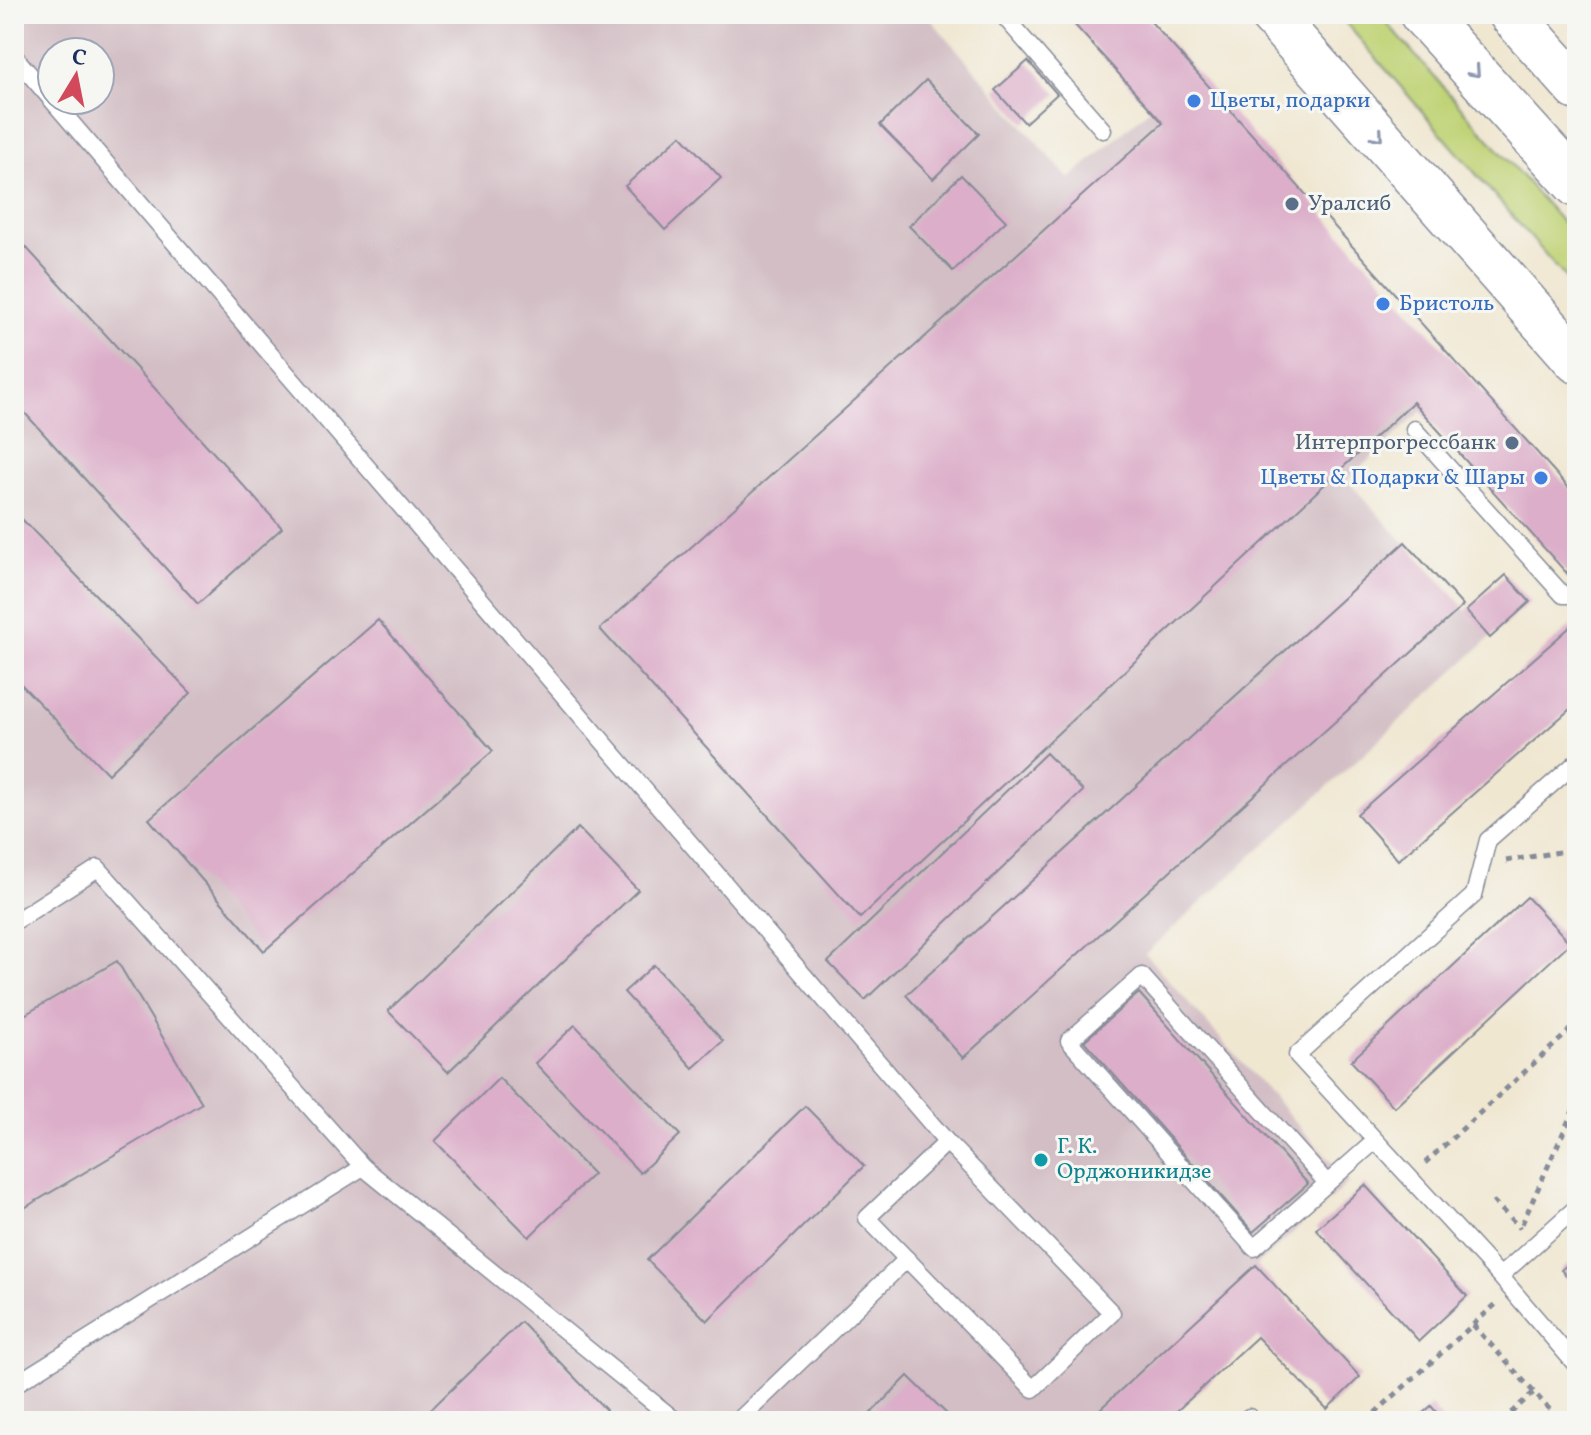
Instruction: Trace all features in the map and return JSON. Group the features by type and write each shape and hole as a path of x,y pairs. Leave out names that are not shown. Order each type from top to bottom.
{"main road":[{"path":"1271,14 1577,361"},
{"path":"1422,14 1577,185"},
{"path":"1511,14 1577,88"}],"lane":[{"path":"1002,14 1103,130"},
{"path":"14,56 947,1142 1112,1313 1033,1389 867,1218 947,1142"},
{"path":"1414,429 1563,595 1577,593"},
{"path":"1577,762 1488,840 1474,895 1297,1055 1500,1276 1577,1366"},
{"path":"14,922 98,868 363,1167 676,1421"},
{"path":"1327,1183 1142,976 1069,1041 1254,1248 1375,1141"},
{"path":"14,1385 363,1167"},
{"path":"1500,1276 1577,1207"},
{"path":"738,1421 907,1259"},
{"path":"1244,1421 1249,1417 1253,1421"}],"path":[{"path":"1482,865 1577,849"},
{"path":"1409,1178 1577,1024"},
{"path":"1500,1276 1577,1102"},
{"path":"1493,1201 1521,1228"},
{"path":"1366,1421 1511,1290"},
{"path":"1473,1325 1560,1421"},
{"path":"1502,1421 1534,1392"}],"shaded area":[{"path":"14,14 926,14 1069,179 1150,109 1422,411 1347,480 1490,638 1145,954 1349,1182 1221,1298 1257,1337 1166,1421 14,1421"}],"green space":[{"path":"1338,14 1379,14 1577,239 1577,291"}],"building":[{"path":"1065,14 1144,14 1577,497 1577,572 1571,578 1413,402 860,918 600,629 1163,123"},
{"path":"1028,61 1057,94 1025,123 995,90"},
{"path":"926,80 979,134 933,179 880,125"},
{"path":"681,135 721,178 665,230 625,186"},
{"path":"961,175 1006,221 953,271 909,226"},
{"path":"14,234 282,528 198,604 14,401"},
{"path":"14,511 191,693 108,774 14,677"},
{"path":"1405,542 1463,606 963,1058 906,995"},
{"path":"1506,575 1530,602 1490,638 1466,611"},
{"path":"378,620 493,751 264,951 149,819"},
{"path":"1577,621 1577,703 1398,860 1357,814"},
{"path":"1046,753 1083,791 865,1000 828,962"},
{"path":"578,828 638,890 448,1072 388,1011"},
{"path":"1527,897 1570,943 1394,1107 1351,1061"},
{"path":"117,961 202,1103 14,1214 14,1021"},
{"path":"654,965 723,1041 693,1068 624,992"},
{"path":"1139,993 1308,1184 1253,1232 1084,1041"},
{"path":"575,1025 680,1135 640,1173 535,1063"},
{"path":"499,1078 593,1174 529,1237 435,1141"},
{"path":"805,1106 864,1166 707,1321 647,1260"},
{"path":"1365,1185 1467,1296 1419,1341 1316,1229"},
{"path":"1577,1256 1577,1287 1561,1270"},
{"path":"1256,1265 1360,1377 1327,1409 1257,1337 1166,1421 1087,1421"},
{"path":"521,1322 606,1410 595,1421 419,1421"},
{"path":"908,1376 954,1421 863,1421"},
{"path":"1431,1406 1444,1421 1414,1421"}],"place":[{"name":"Цветы, подарки","path":"1194,101"},
{"name":"Уралсиб","path":"1292,204"},
{"name":"Бристоль","path":"1383,304"},
{"name":"Интерпрогрессбанк","path":"1512,443"},
{"name":"Цветы & Подарки & Шары","path":"1541,478"},
{"name":"Г. К. Орджоникидзе","path":"1041,1160"}]}
